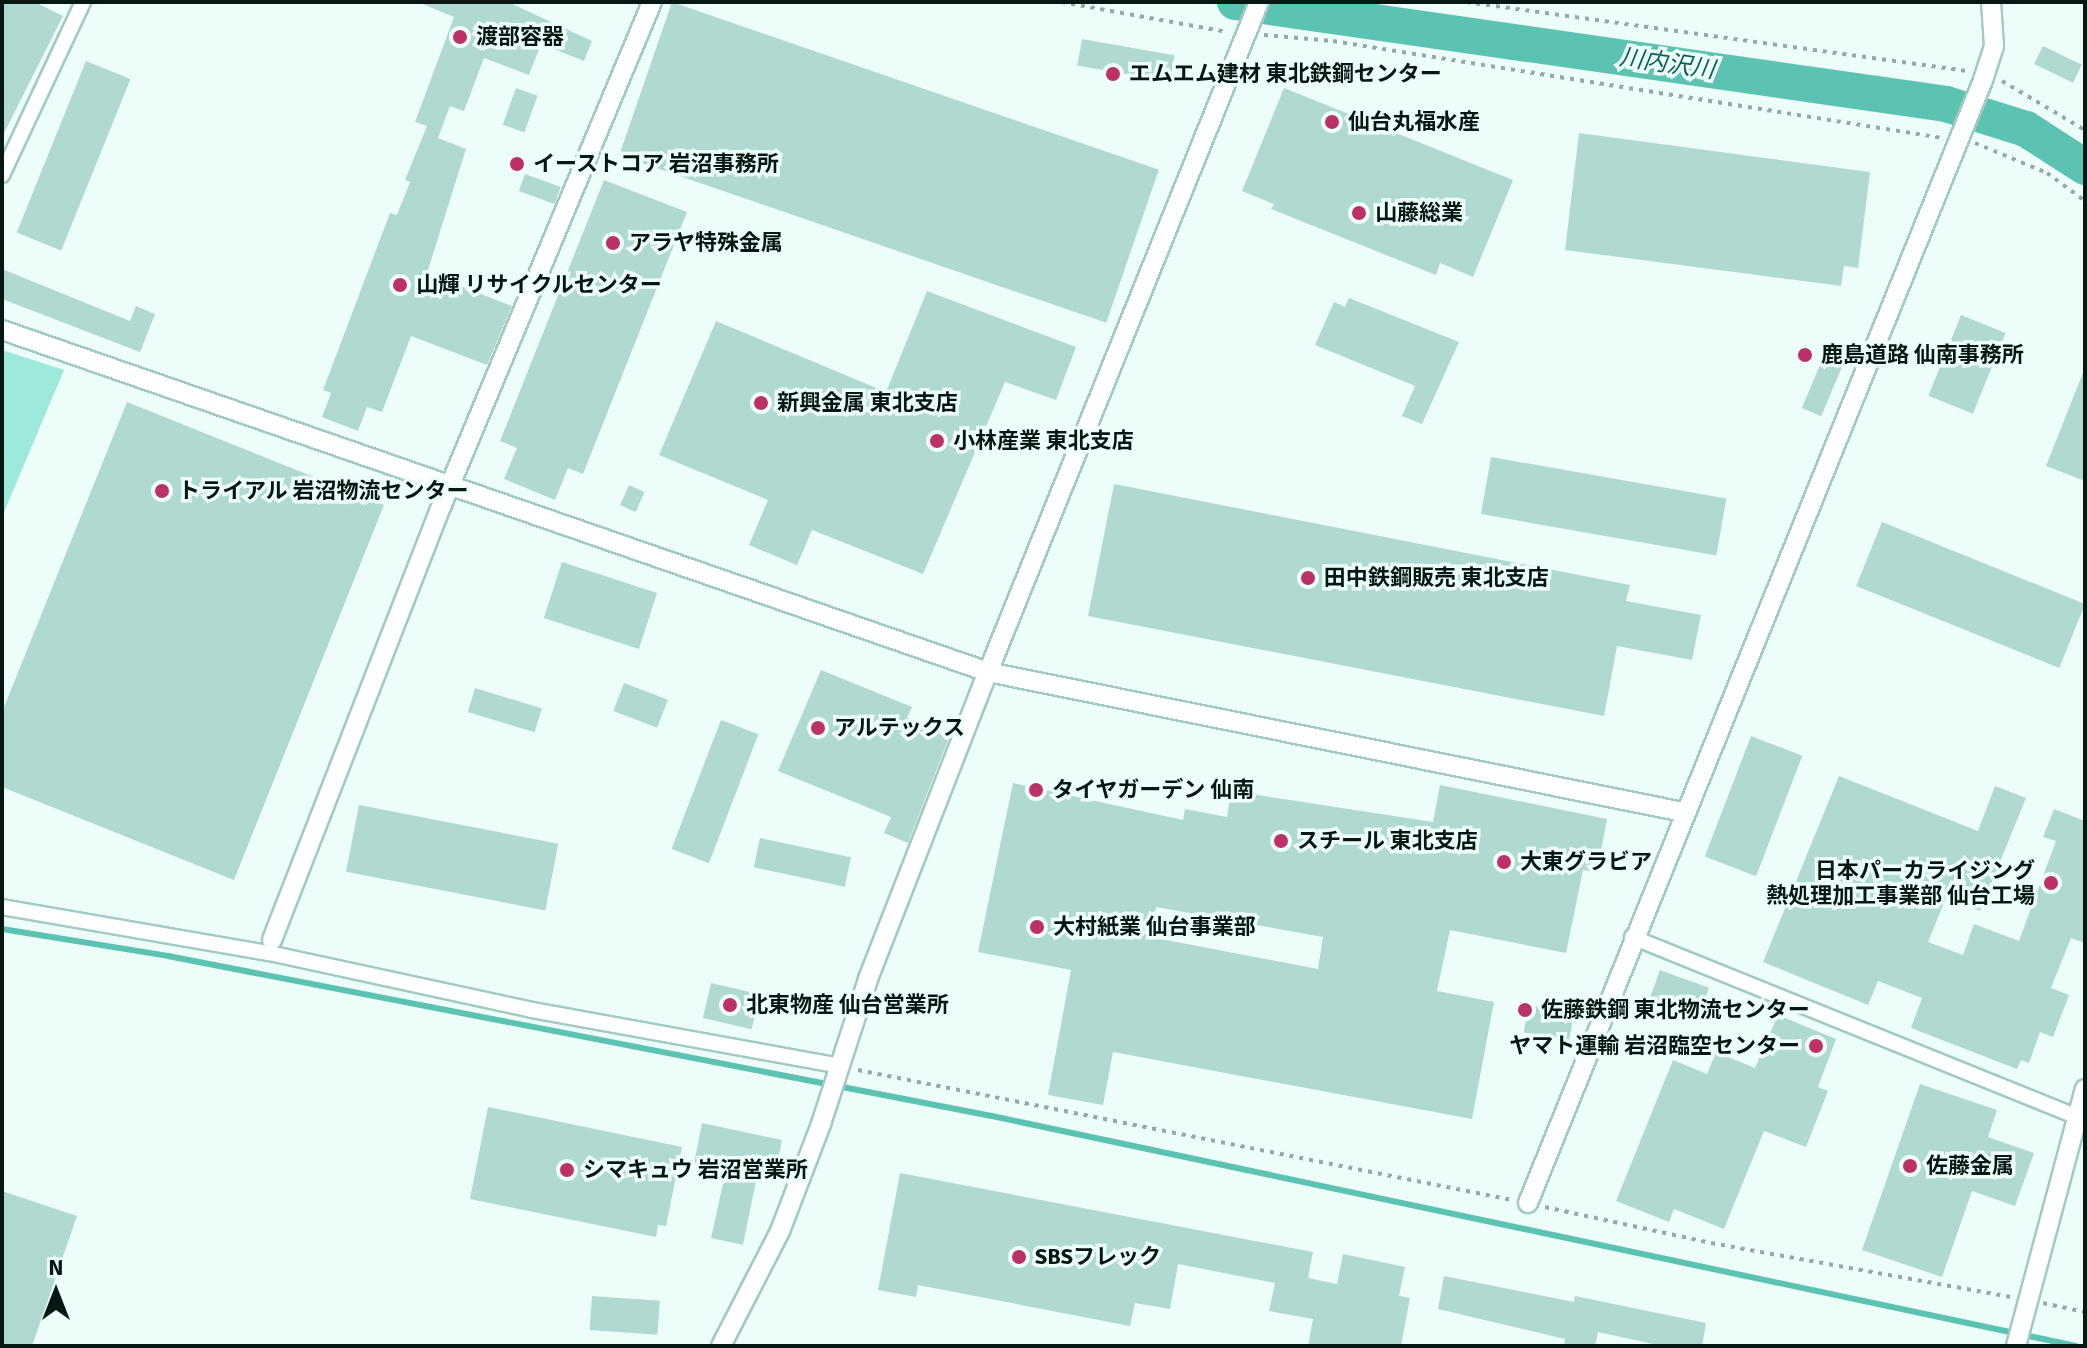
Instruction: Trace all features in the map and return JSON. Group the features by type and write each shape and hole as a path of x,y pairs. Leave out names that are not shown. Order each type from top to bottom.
{"street":[{"path":"2,175 83,2"},
{"path":"272,940 451,483 652,2"},
{"path":"721,1346 780,1231 821,1124 868,979 988,672 1259,2"},
{"path":"1528,1203 1632,937 1984,78 1994,46 1991,2"},
{"path":"2,330 451,483 988,672 1683,812"},
{"path":"2,907 839,1069"},
{"path":"1632,937 2076,1116"},
{"path":"2016,1346 2024,1306 2085,1089"}],"path":[{"path":"1061,2 1246,34 1333,41 1958,137 2011,155 2085,201"},
{"path":"1466,2 1984,78 2032,97 2085,130"},
{"path":"839,1069 1528,1203 2024,1306 2085,1312"}],"green space":[{"path":"2,350 64,370 2,517"}],"building":[{"path":"2,2 35,2 63,16 2,137"},
{"path":"418,2 508,2 592,41 584,61 541,44 529,75 484,58 464,111 450,106 438,138 466,149 427,273 512,306 487,365 411,336 382,412 367,407 358,431 322,417 331,393 323,390 390,213 397,215 410,182 405,180 427,126 415,122 454,17"},
{"path":"672,2 1159,170 1106,323 619,155"},
{"path":"1082,39 1175,55 1170,82 1077,66"},
{"path":"2043,46 2082,65 2073,83 2034,64"},
{"path":"86,61 131,79 61,251 17,233"},
{"path":"516,88 538,96 524,133 503,125"},
{"path":"1284,88 1513,180 1473,277 1440,263 1436,275 1271,209 1274,204 1242,191"},
{"path":"1579,133 1870,172 1858,268 1844,266 1841,286 1565,250"},
{"path":"525,174 561,187 555,204 519,191"},
{"path":"604,180 687,212 583,474 568,468 555,500 504,479 517,448 500,441"},
{"path":"2,269 130,321 136,306 155,314 140,352 2,299"},
{"path":"927,291 1076,347 1056,400 1005,382 923,574 812,530 797,565 749,545 768,500 659,455 716,321 886,392"},
{"path":"1349,298 1459,342 1422,424 1402,416 1415,386 1315,345 1334,302 1345,307"},
{"path":"1961,315 2006,333 1973,414 1928,396"},
{"path":"1826,351 1845,359 1821,416 1802,408"},
{"path":"2085,370 2085,481 2046,466"},
{"path":"127,402 384,505 234,880 2,787 2,712"},
{"path":"1491,457 1726,499 1716,556 1481,514"},
{"path":"1114,484 1630,585 1626,601 1701,615 1692,660 1617,646 1604,716 1088,616"},
{"path":"629,485 645,492 636,512 620,505"},
{"path":"1882,522 2085,604 2059,668 1856,586"},
{"path":"562,562 657,593 639,649 544,618"},
{"path":"821,670 912,707 907,718 950,735 908,843 884,833 891,817 778,771"},
{"path":"624,683 668,700 657,728 613,711"},
{"path":"475,688 542,708 535,732 468,712"},
{"path":"721,720 758,734 709,863 672,849"},
{"path":"1751,736 1802,756 1756,876 1705,856"},
{"path":"1839,776 1978,831 1995,786 2026,798 1980,911 1946,898 1928,942 1963,955 1974,924 2019,941 2056,841 2043,837 2054,809 2085,821 2085,943 2071,938 2051,988 2069,995 2053,1037 2040,1032 2029,1063 2021,1060 2017,1069 1911,1028 1922,998 1878,981 1868,1005 1763,962"},
{"path":"1013,783 1183,820 1185,809 1227,817 1231,791 1433,822 1440,785 1607,819 1597,872 1583,870 1566,953 1450,930 1437,991 1494,1002 1472,1119 1113,1052 1103,1105 1048,1095 1071,970 978,952","holes":["1156,907 1323,937 1318,969 1150,937"]},
{"path":"359,805 558,844 545,910 346,872"},
{"path":"760,838 851,857 845,887 754,867"},
{"path":"1660,970 1709,988 1698,1019 1649,1001"},
{"path":"711,983 760,994 752,1029 703,1018"},
{"path":"1529,1005 1574,1014 1569,1041 1524,1032"},
{"path":"1778,1015 1836,1039 1818,1087 1828,1091 1806,1147 1764,1131 1724,1229 1674,1209 1669,1222 1616,1201 1673,1060 1707,1074 1716,1052 1755,1068"},
{"path":"1920,1084 1997,1110 1988,1137 2034,1153 2015,1206 1972,1191 1942,1277 1862,1250"},
{"path":"488,1107 682,1147 666,1226 658,1225 656,1237 470,1199"},
{"path":"702,1123 782,1140 774,1180 757,1176 743,1245 711,1238 726,1170 694,1164"},
{"path":"900,1173 1313,1252 1308,1278 1337,1284 1343,1254 1405,1267 1399,1296 1410,1298 1401,1346 1308,1346 1313,1319 1269,1311 1275,1283 1178,1264 1170,1309 1135,1303 1130,1326 918,1285 916,1297 878,1290"},
{"path":"2,1191 77,1216 32,1346 2,1346"},
{"path":"1444,1276 1574,1302 1575,1296 1706,1323 1702,1346 1662,1346 1598,1332 1595,1346 1564,1346 1565,1339 1438,1309"},
{"path":"592,1296 660,1301 657,1335 590,1330"}],"waterway":[{"name":"川内沢川","path":"1235,2 1946,104 2026,129 2085,167"},
{"path":"2,929 168,956 992,1116 2076,1346"}],"place":[{"name":"渡部容器","path":"460,37"},
{"name":"エムエム建材 東北鉄鋼センター","path":"1113,74"},
{"name":"仙台丸福水産","path":"1332,122"},
{"name":"イーストコア 岩沼事務所","path":"517,164"},
{"name":"山藤総業","path":"1359,213"},
{"name":"アラヤ特殊金属","path":"613,243"},
{"name":"山輝 リサイクルセンター","path":"400,285"},
{"name":"鹿島道路 仙南事務所","path":"1805,355"},
{"name":"新興金属 東北支店","path":"761,403"},
{"name":"小林産業 東北支店","path":"937,441"},
{"name":"トライアル 岩沼物流センター","path":"162,491"},
{"name":"田中鉄鋼販売 東北支店","path":"1308,578"},
{"name":"アルテックス","path":"818,728"},
{"name":"タイヤガーデン 仙南","path":"1036,790"},
{"name":"スチール 東北支店","path":"1281,841"},
{"name":"大東グラビア","path":"1504,862"},
{"name":"日本パーカライジング 熱処理加工事業部 仙台工場","path":"2051,883"},
{"name":"大村紙業 仙台事業部","path":"1037,927"},
{"name":"北東物産 仙台営業所","path":"730,1005"},
{"name":"佐藤鉄鋼 東北物流センター","path":"1525,1010"},
{"name":"ヤマト運輸 岩沼臨空センター","path":"1816,1046"},
{"name":"佐藤金属","path":"1910,1166"},
{"name":"シマキュウ 岩沼営業所","path":"567,1170"},
{"name":"SBSフレック","path":"1019,1257"}]}
